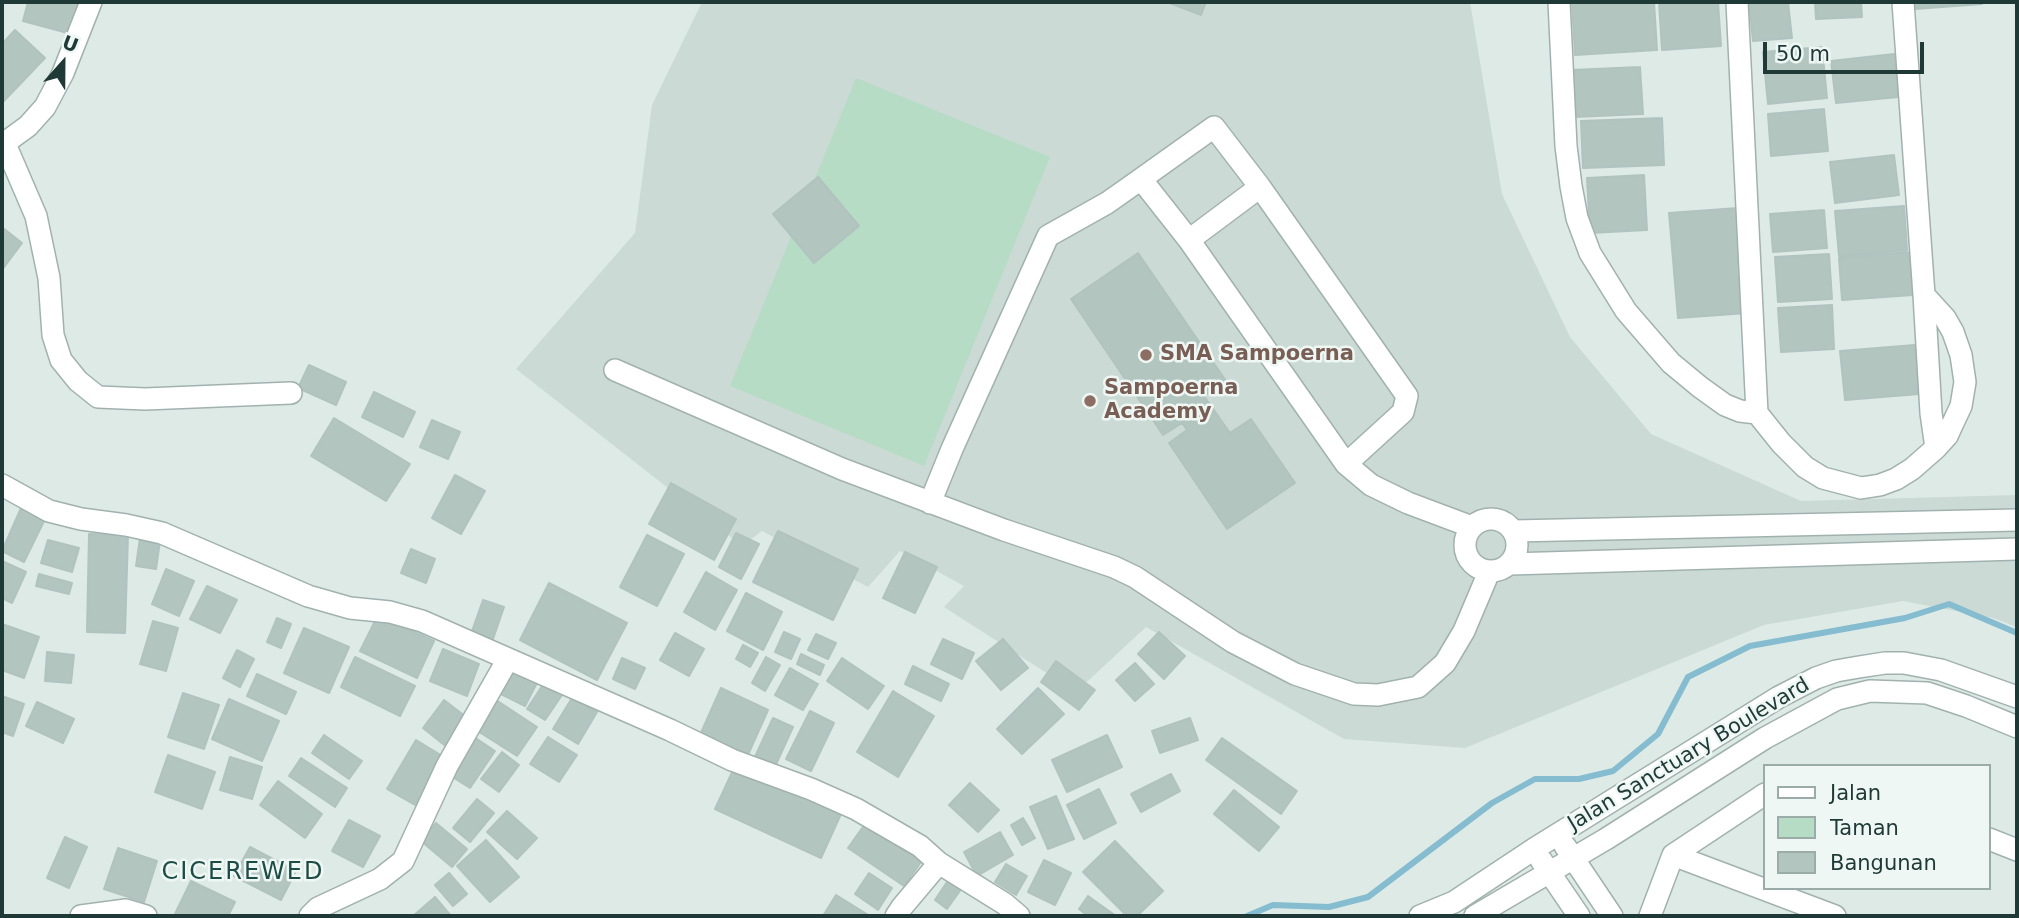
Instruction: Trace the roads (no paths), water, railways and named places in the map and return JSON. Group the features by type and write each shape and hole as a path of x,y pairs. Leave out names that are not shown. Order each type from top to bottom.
{"street":[{"path":"91,2 63,72 44,107 28,126 3,145 36,216 48,278 53,335 61,360 78,381 98,397 145,399 291,393"},
{"path":"1559,2 1566,146 1577,218 1590,253 1626,311 1671,363 1725,405 1757,414"},
{"path":"1737,2 1757,414 1805,467 1823,478 1842,484 1861,488 1880,485 1912,469 1947,436 1961,406 1965,382 1961,355 1945,318 1924,295"},
{"path":"1903,2 1930,401 1936,448"},
{"path":"930,503 1048,236 1107,203 1214,127 1260,187 1407,396 1402,412 1346,464"},
{"path":"1141,179 1189,240 1346,464 1371,485 1408,503 1472,527"},
{"path":"1189,240 1260,187"},
{"path":"615,370 842,469 930,503 1114,567 1135,577 1233,642 1295,674 1354,694 1378,695 1418,687 1445,663 1464,632 1489,572"},
{"path":"2,485 49,511 162,533 308,596 350,608 390,612 422,621 732,760 856,809 920,846 939,863 1005,904 1019,916"},
{"path":"1494,519 1505,523 1514,531 1518,548 1510,564 1504,569 1489,572 1472,563 1465,546 1466,537 1472,527 1483,520 1494,519"},
{"path":"1514,531 2017,520"},
{"path":"1510,564 2017,549"},
{"path":"310,916 318,908 380,879 403,861 447,766 508,659"},
{"name":"Jalan Sanctuary Boulevard","path":"1420,916 1454,902 1534,849 1789,691 1816,678 1836,671 1885,663 1919,665 2017,697"},
{"name":"Jalan Sanctuary Boulevard","path":"1475,916 1765,738 1837,699 1870,691 1927,693 2017,727"},
{"path":"1650,916 1673,855 1764,795"},
{"path":"1558,835 1612,916"},
{"path":"1991,840 2017,850"},
{"path":"1534,849 1578,916"},
{"path":"1673,855 1764,889"},
{"path":"896,916 939,863"},
{"path":"1766,890 1835,916"},
{"path":"81,916 126,909 146,916"}],"waterway":[{"path":"1247,916 1273,905 1329,907 1368,897 1492,803 1535,779 1579,779 1613,771 1658,734 1688,677 1750,646 1905,618 1949,604 2017,633"}],"place":[{"name":"SMA Sampoerna","path":"1146,355"},
{"name":"Sampoerna Academy","path":"1090,401"}],"district":[{"name":"CICEREWED","path":"243,873"}]}
